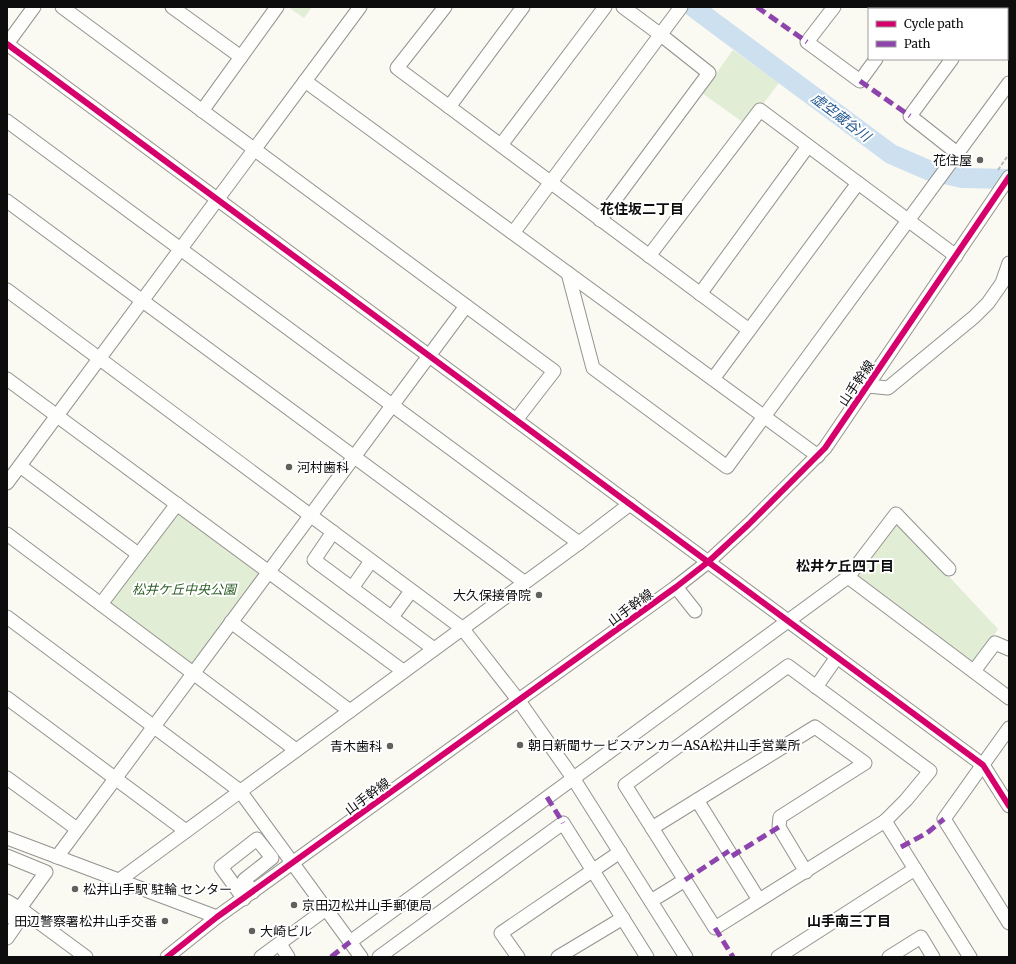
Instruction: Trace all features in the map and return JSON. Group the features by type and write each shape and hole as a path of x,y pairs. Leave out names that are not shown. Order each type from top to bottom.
{"street":[{"path":"34,7 7,44 983,765 1009,806"},
{"path":"62,7 554,371 516,420"},
{"path":"172,7 241,57"},
{"path":"202,111 277,7"},
{"path":"7,483 360,7"},
{"path":"445,7 397,68 749,330"},
{"path":"449,107 523,7"},
{"path":"501,145 605,7"},
{"path":"600,220 709,73 664,32 623,7"},
{"path":"514,233 682,7"},
{"path":"834,7 807,42 860,81 875,60"},
{"path":"951,60 910,116 957,152"},
{"path":"305,81 818,456"},
{"path":"568,273 593,368 726,467 1009,83"},
{"path":"649,256 760,110 956,256"},
{"path":"7,121 579,543"},
{"path":"700,294 808,146"},
{"name":"山手幹線","path":"167,957 248,895 676,587 708,562 818,456 868,386 1009,177"},
{"path":"713,379 858,183"},
{"path":"7,202 524,582"},
{"path":"868,386 888,388 974,317 988,303 1002,283 1009,263"},
{"path":"7,290 462,628 518,701 573,778 686,957"},
{"path":"57,857 466,306"},
{"path":"7,379 403,671"},
{"path":"20,466 138,554"},
{"path":"101,604 176,504"},
{"path":"118,881 630,504"},
{"path":"350,942 848,577 896,514 949,569"},
{"path":"333,532 314,560 434,649"},
{"path":"7,534 296,750"},
{"path":"352,588 371,561"},
{"path":"848,577 1009,698"},
{"path":"676,587 695,611"},
{"path":"392,617 412,591"},
{"path":"7,618 240,791 361,957"},
{"path":"231,622 350,711"},
{"path":"974,671 995,643 1009,649"},
{"path":"816,687 837,657"},
{"path":"788,666 816,687 930,771 906,800 885,821 715,928 625,785 788,666"},
{"path":"7,698 186,831"},
{"path":"652,828 815,727 865,763 780,817 779,827 806,872"},
{"path":"1009,728 944,819 1009,923"},
{"path":"7,778 78,829"},
{"path":"697,800 759,900"},
{"path":"885,821 970,957"},
{"path":"379,957 563,823 647,957"},
{"path":"7,838 217,918"},
{"path":"518,957 501,933 620,852"},
{"path":"7,856 46,872 7,917"},
{"path":"778,957 794,953 915,869"},
{"path":"651,901 685,880"},
{"path":"7,938 16,906"},
{"path":"16,906 86,957"},
{"path":"261,957 326,909"},
{"path":"558,957 623,918"},
{"path":"889,957 921,937 933,957"},
{"path":"280,944 288,957"}],"path":[{"path":"1001,166 1009,154"}],"green space":[{"path":"288,7 312,7 304,18"},
{"path":"733,50 779,83 763,104 759,102 744,123 702,93"},
{"name":"松井ケ丘中央公園","path":"178,512 260,575 191,666 109,603"},
{"path":"897,521 998,629 977,661 970,662 855,579 856,574"}],"waterway":[{"name":"虚空蔵谷川","path":"693,7 891,154 928,170 962,178 1009,179"}],"marked path":[{"path":"757,7 807,42"},
{"path":"860,81 910,116"},
{"path":"547,797 563,823"},
{"path":"901,847 927,833 944,819"},
{"path":"732,856 779,827"},
{"path":"685,880 729,851"},
{"path":"715,928 733,957"},
{"path":"331,957 350,942"}],"cycle path":[{"path":"7,44 983,765 1009,806"},
{"path":"167,957 217,917 676,587 708,562 749,524 825,448 1009,177"}],"place":[{"name":"花住屋","path":"980,160"},
{"name":"河村歯科","path":"289,467"},
{"name":"大久保接骨院","path":"539,595"},
{"name":"朝日新聞サービスアンカーASA松井山手営業所","path":"520,745"},
{"name":"青木歯科","path":"390,746"},
{"name":"松井山手駅 駐輪 センター","path":"75,889"},
{"name":"京田辺松井山手郵便局","path":"294,905"},
{"name":"田辺警察署松井山手交番","path":"165,921"},
{"name":"大崎ビル","path":"252,931"}],"district":[{"name":"花住坂二丁目","path":"642,209"},
{"name":"松井ケ丘四丁目","path":"845,566"},
{"name":"山手南三丁目","path":"849,921"}]}
